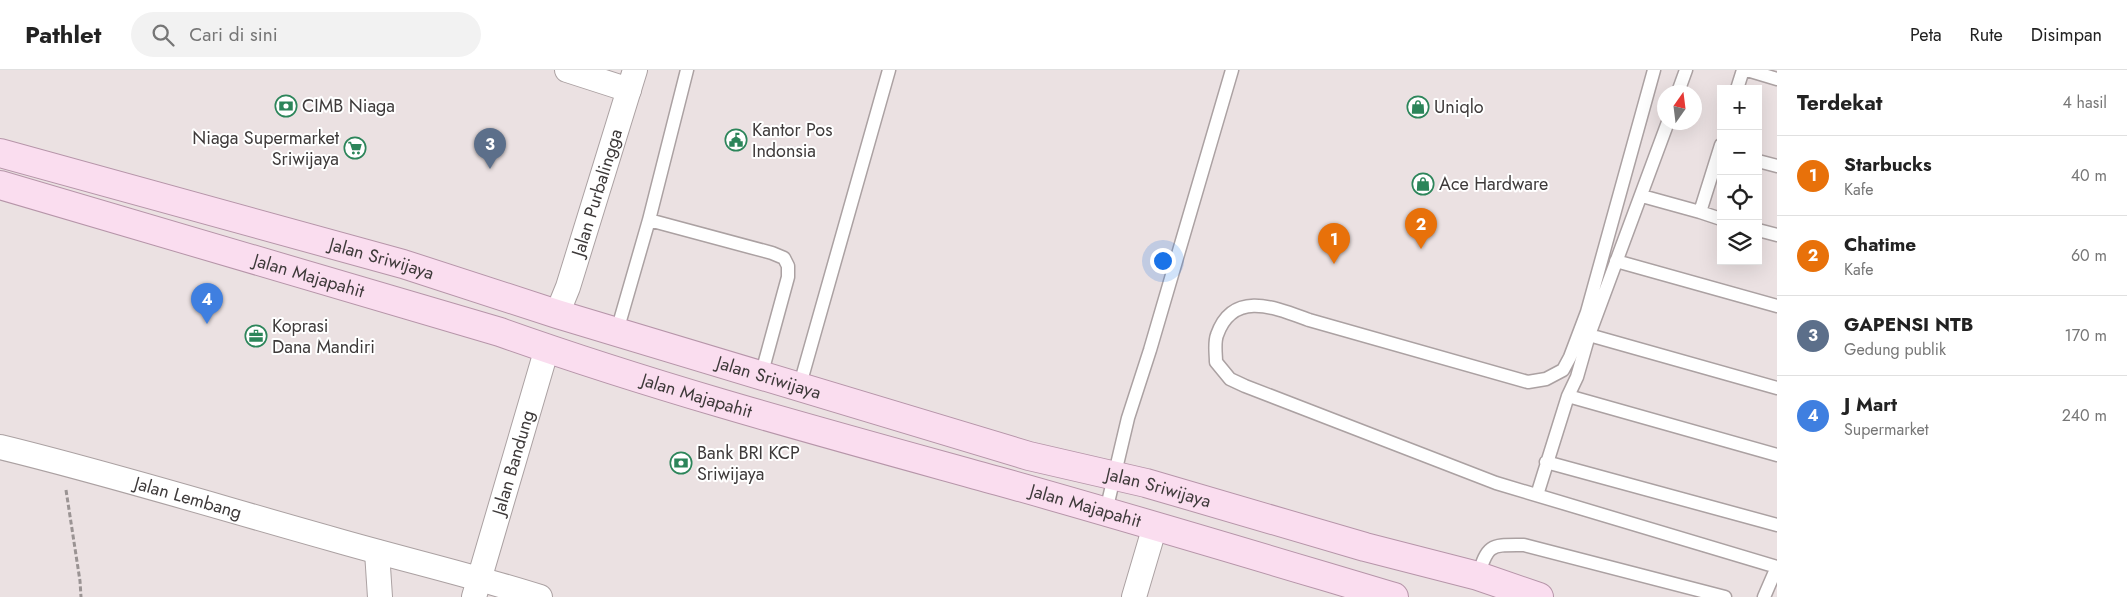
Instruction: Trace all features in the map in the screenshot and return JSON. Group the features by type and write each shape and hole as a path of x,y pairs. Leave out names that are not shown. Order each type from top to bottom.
{"main road":[{"name":"Jalan Sriwijaya","path":"0,154 403,264 557,314 1029,456 1146,483 1365,547 1478,576 1539,597"},
{"name":"Jalan Majapahit","path":"0,185 500,332 756,414 1106,511 1394,597"},
{"path":"500,332 509,298"},
{"path":"1067,500 1074,467"}],"street":[{"path":"567,70 632,80"},
{"name":"Jalan Purbalingga","path":"557,314 568,288 632,80"},
{"name":"Jalan Bandung","path":"476,587 546,348"},
{"name":"Jalan Lembang","path":"0,447 62,462 377,552 476,587 540,597"},
{"path":"1134,597 1155,526"},
{"path":"377,552 380,597"}],"lane":[{"path":"617,331 650,220 687,70"},
{"path":"799,388 889,70"},
{"path":"1106,511 1128,418 1150,350 1232,70"},
{"path":"1654,70 1586,312 1570,357 1563,370 1546,380 1528,382 1309,320 1275,308 1253,304 1229,313 1216,336 1216,362 1230,379 1496,483 1777,567 1764,597"},
{"path":"1681,85 1686,70"},
{"path":"1738,85 1743,70"},
{"path":"1747,70 1777,79"},
{"path":"1537,495 1546,462 1568,396 1577,377 1589,335 1665,130"},
{"path":"1700,212 1717,158"},
{"path":"1762,161 1777,166"},
{"path":"1642,196 1717,217"},
{"path":"650,220 784,258 788,266 788,276 761,376"},
{"path":"1762,231 1777,235"},
{"path":"1616,261 1777,306"},
{"path":"1589,335 1777,388"},
{"path":"1568,396 1777,455"},
{"path":"1546,462 1777,525"},
{"path":"1478,576 1484,553 1496,545 1524,545 1725,597"}],"path":[{"path":"62,462 80,581 80,597"}],"place":[{"name":"CIMB Niaga","path":"286,106"},
{"name":"Uniqlo","path":"1418,107"},
{"name":"Kantor Pos Indonsia","path":"736,140"},
{"name":"Niaga Supermarket Sriwijaya","path":"355,148"},
{"name":"GAPENSI NTB","path":"490,169"},
{"name":"Ace Hardware","path":"1423,184"},
{"name":"Chatime","path":"1421,249"},
{"name":"Starbucks","path":"1334,264"},
{"name":"J Mart","path":"207,324"},
{"name":"Koprasi Dana Mandiri","path":"256,336"},
{"name":"Bank BRI KCP Sriwijaya","path":"681,463"}]}
